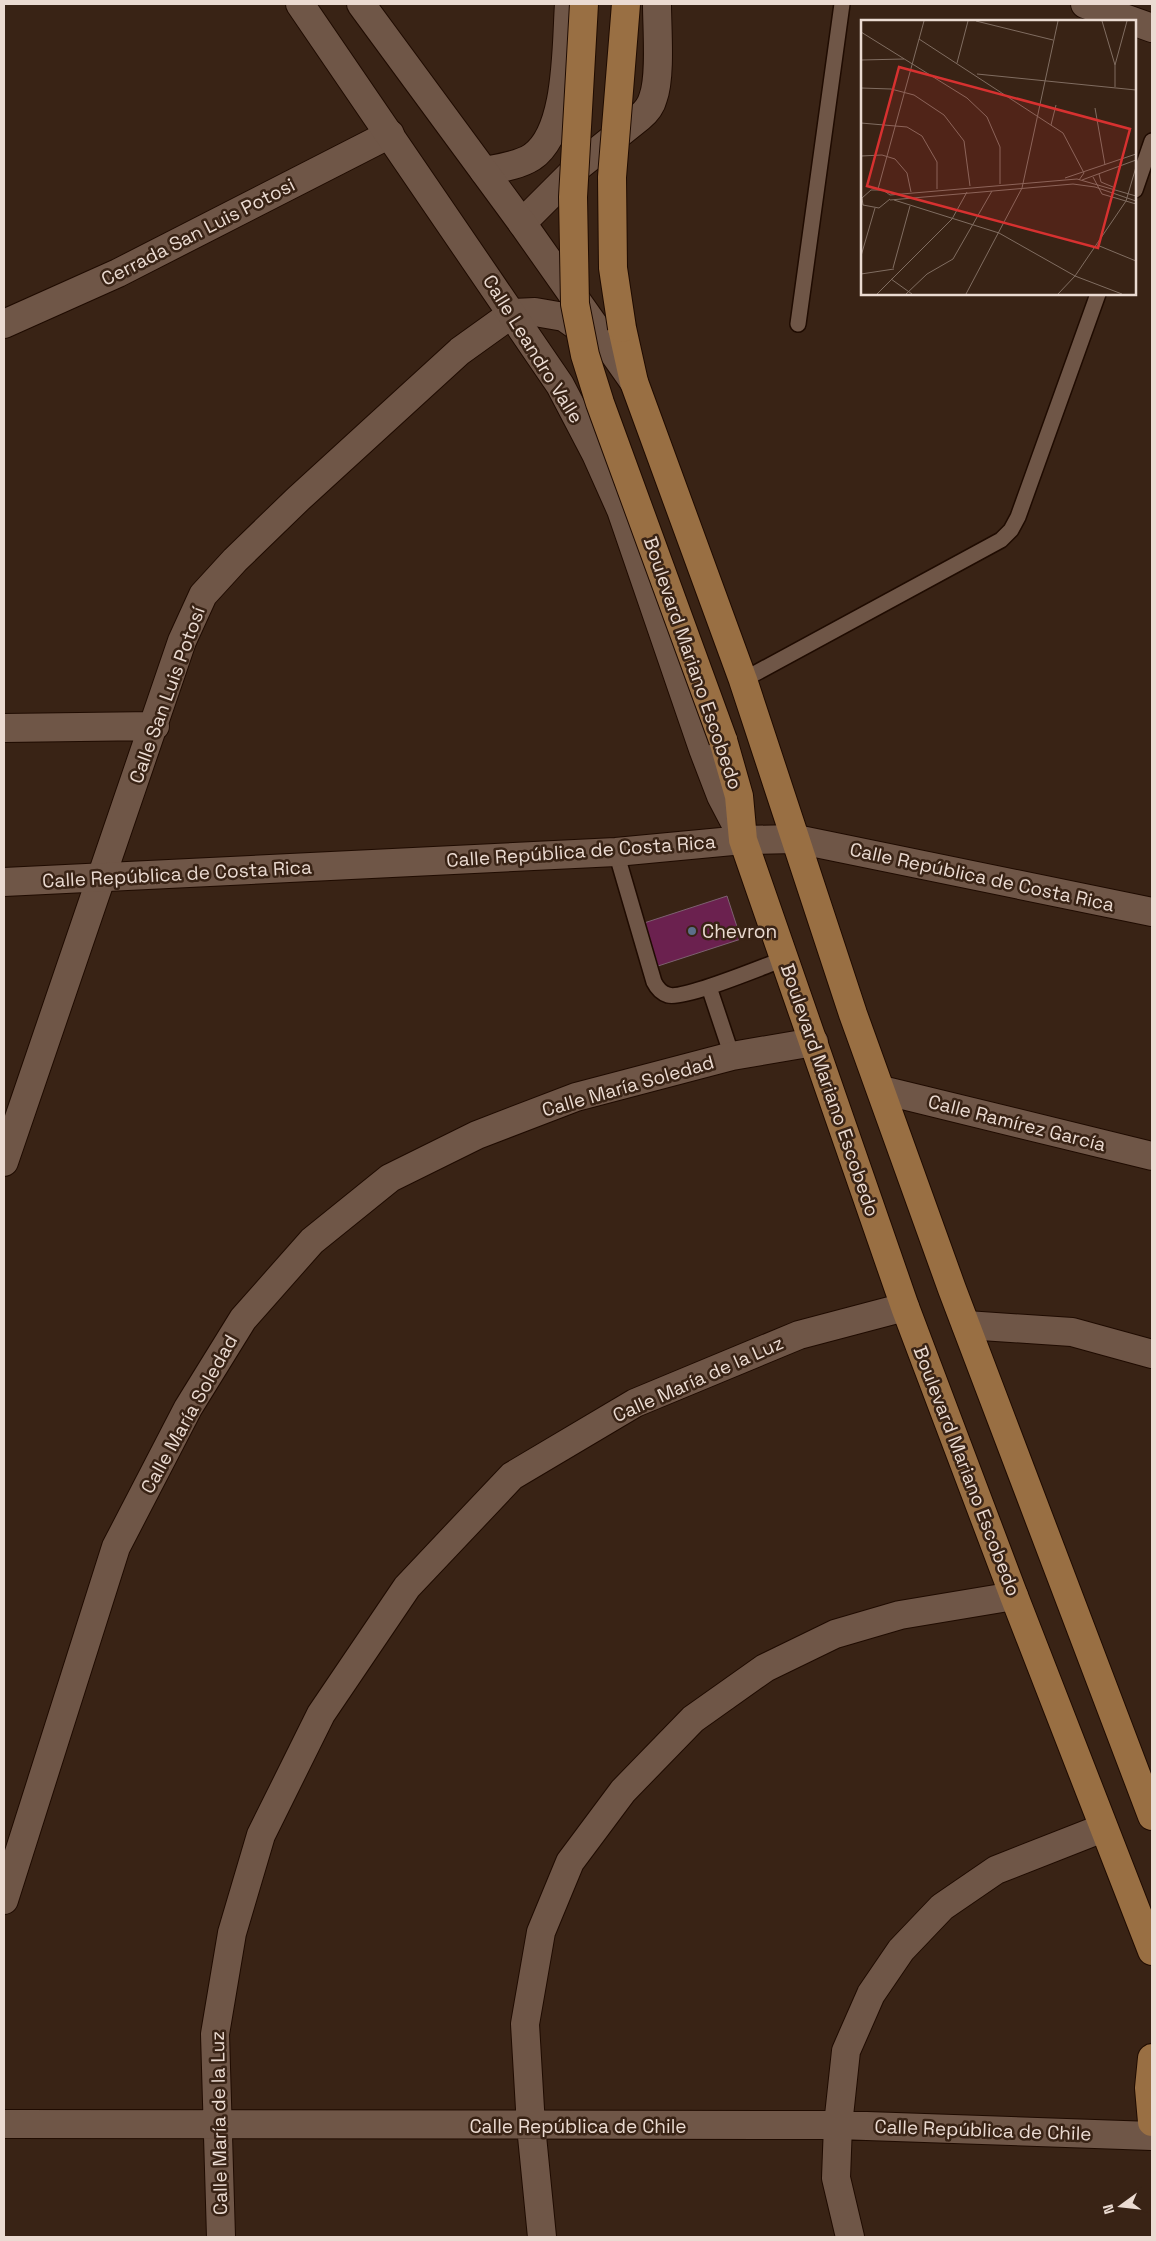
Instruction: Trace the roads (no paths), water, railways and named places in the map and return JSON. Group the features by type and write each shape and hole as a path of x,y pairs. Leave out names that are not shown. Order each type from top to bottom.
{"main road":[{"name":"Boulevard Mariano Escobedo","path":"584,4 573,197 575,304 585,355 600,402 723,740 739,796 743,840 904,1307 1103,1828 1152,1951"},
{"name":"Boulevard Mariano Escobedo","path":"626,4 612,178 613,268 622,328 634,382 743,680 853,1014 966,1324 1152,1816"},
{"path":"1152,2058 1149,2088 1152,2122"}],"street":[{"name":"Calle Leandro Valle","path":"300,4 560,385 596,454 621,510 703,749 721,796 743,840"},
{"path":"361,4 522,223 634,382"},
{"path":"484,172 520,163 531,158 541,149 552,134 558,114 569,4"},
{"path":"522,223 580,165 640,117 648,108 654,98 656,81 657,4"},
{"path":"1085,4 1140,17"},
{"name":"Cerrada San Luis Potosi","path":"4,324 127,268 390,134"},
{"path":"512,313 535,312 564,317 581,329 634,382"},
{"name":"Calle San Luis Potosí","path":"4,1162 155,726 182,641 203,595 235,560 298,499 460,351 512,313"},
{"path":"4,728 155,726"},
{"name":"Calle República de Costa Rica","path":"4,882 616,852 743,840 796,839 1152,912"},
{"name":"Calle María Soledad","path":"4,1900 116,1547 188,1408 243,1319 312,1241 390,1178 477,1134 576,1097 732,1056 814,1042"},
{"name":"Calle Ramírez García","path":"882,1090 1152,1156"},
{"name":"Calle María de la Luz","path":"221,2237 215,2034 232,1933 261,1835 321,1714 408,1587 512,1476 635,1403 799,1335 904,1307"},
{"path":"966,1324 1072,1332 1152,1354"},
{"path":"542,2237 531,2126 525,2024 540,1932 570,1862 622,1791 693,1719 766,1668 835,1634 900,1615 1014,1596"},
{"path":"850,2237 836,2178 838,2125 846,2051 871,1994 901,1950 942,1907 996,1870 1103,1828"},
{"name":"Calle República de Chile","path":"4,2124 217,2126 838,2125 1152,2136"}],"lane":[{"path":"798,324 842,4"},
{"path":"1136,187 1152,141"},
{"path":"743,680 1001,540 1012,530 1098,295"},
{"path":"616,852 654,982 660,992 668,996 709,987 784,959"},
{"path":"709,987 732,1056"}],"place":[{"name":"Chevron","path":"692,931"}]}
